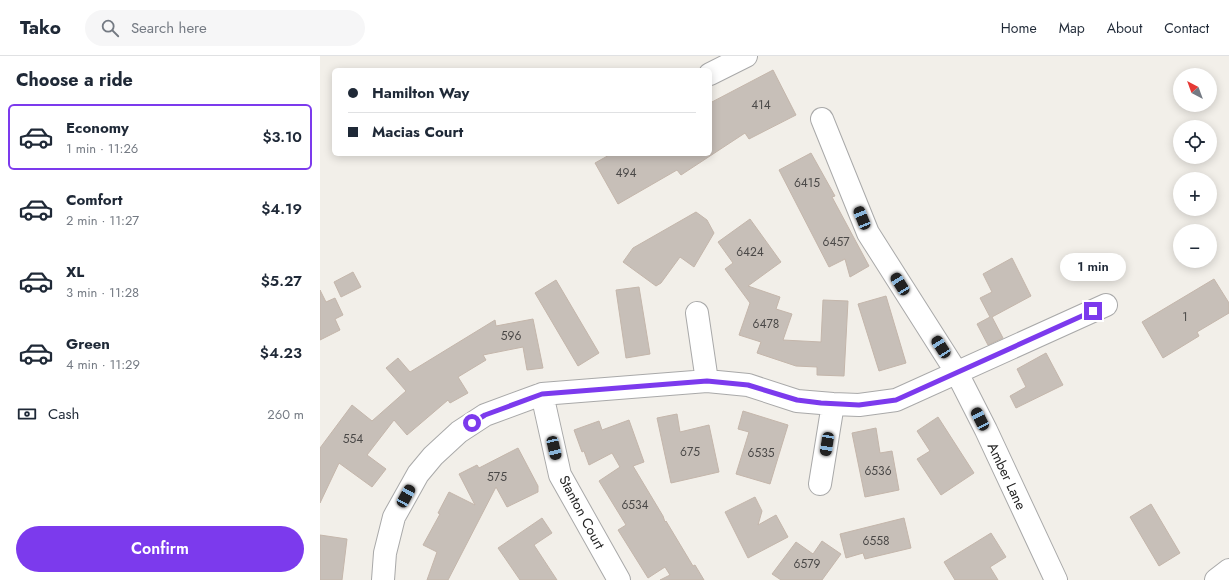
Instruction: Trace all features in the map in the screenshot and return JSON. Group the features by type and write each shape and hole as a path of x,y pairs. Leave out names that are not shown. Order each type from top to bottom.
{"street":[{"path":"712,73 746,56"},
{"name":"Amber Lane","path":"822,119 868,233 957,373 986,430 1056,580"},
{"path":"383,580 385,553 394,517 418,474 433,456 459,432 485,415 542,394 707,381 748,385 797,400 833,404 859,405 896,400 1106,305"},
{"path":"697,313 707,381"},
{"name":"Stanton Court","path":"542,394 560,475 619,580"},
{"path":"820,484 833,404"},
{"path":"1216,580 1229,570"}],"building":[{"path":"773,70 796,115 749,139 745,133 712,155 712,102"},
{"path":"811,153 835,196 832,197 869,266 850,277 845,259 829,267 779,170"},
{"path":"607,156 710,156 681,175 677,170 618,204 595,163"},
{"path":"696,212 707,220 714,233 694,267 680,257 661,283 656,286 623,262 633,248"},
{"path":"750,219 781,262 748,286 780,297 776,309 792,314 783,340 821,342 823,300 848,301 844,376 817,375 817,367 796,366 757,353 761,342 739,335 750,303 725,269 733,263 718,242"},
{"path":"1012,258 1031,296 992,317 1003,338 988,345 977,324 990,317 980,298 992,292 983,274"},
{"path":"353,272 361,287 341,297 334,282"},
{"path":"1214,279 1229,303 1229,313 1197,332 1199,336 1163,358 1142,322"},
{"path":"556,280 599,353 578,366 535,293"},
{"path":"639,287 650,354 626,358 616,290"},
{"path":"320,290 326,302 335,298 343,315 335,319 340,330 320,340"},
{"path":"886,296 906,363 879,371 858,304"},
{"path":"533,319 543,368 527,370 523,347 483,355 486,360 458,377 468,393 450,403 448,400 407,435 394,420 367,455 386,469 372,487 339,463 320,503 320,448 352,405 372,421 406,391 386,368 398,358 410,372 495,320 496,326"},
{"path":"1046,353 1063,385 1016,408 1010,396 1026,387 1017,369"},
{"path":"743,411 788,425 770,484 736,474 749,432 738,429"},
{"path":"677,414 680,432 709,425 719,472 671,483 657,418"},
{"path":"938,417 974,473 941,495 917,459 930,451 917,431"},
{"path":"629,420 644,462 633,466 663,516 665,522 666,521 693,566 695,565 704,580 660,580 670,575 665,567 648,578 618,530 626,525 599,481 620,467 612,453 589,465 584,451 582,452 574,430 599,421 602,430"},
{"path":"876,428 880,453 892,451 899,490 865,497 852,433"},
{"path":"518,448 538,486 538,492 507,507 496,487 448,580 427,580 437,552 423,545 440,514 438,513 449,492 475,505 459,474 477,465 479,468"},
{"path":"755,497 762,511 758,525 776,515 788,537 748,558 725,512"},
{"path":"1151,504 1180,553 1159,566 1130,517"},
{"path":"542,518 552,533 534,545 557,580 520,580 498,548"},
{"path":"904,518 911,548 865,559 863,553 846,558 840,534"},
{"path":"991,533 1006,557 990,567 998,580 955,580 944,562"},
{"path":"320,535 347,539 342,580 320,580"},
{"path":"822,541 841,554 822,580 781,580 772,574 796,542 813,554"}],"route":[{"path":"472,423 485,415 542,394 707,381 748,385 797,400 821,403 859,405 896,400 1093,311"}]}
